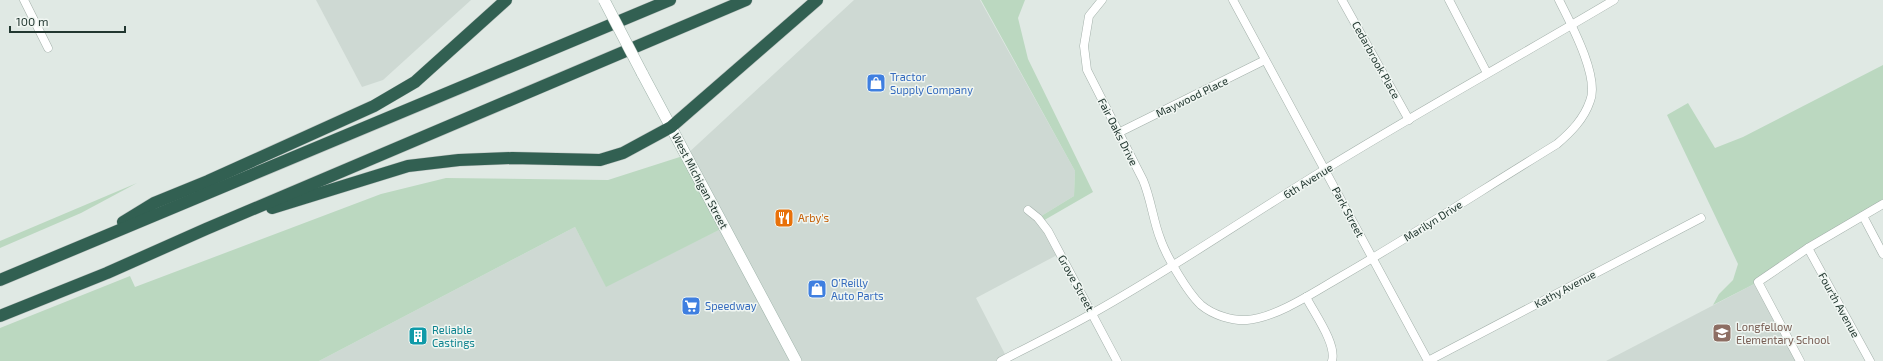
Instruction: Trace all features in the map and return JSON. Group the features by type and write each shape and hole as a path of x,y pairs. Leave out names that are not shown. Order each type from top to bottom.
{"highway":[{"path":"96,240 154,203 374,106 415,82 506,0"},
{"path":"0,280 670,0"},
{"path":"0,316 107,273 206,229 746,0"},
{"path":"206,229 408,166 459,160 512,158 600,160 623,153 671,127 817,0"}],"main road":[{"name":"West Michigan Street","path":"604,0 796,361"}],"street":[{"path":"24,0 48,48"},
{"name":"Fair Oaks Drive","path":"1102,0 1089,16 1084,46 1087,70 1118,133 1144,180 1150,196 1160,239 1174,265"},
{"name":"Park Street","path":"1233,0 1428,361"},
{"name":"Cedarbrook Place","path":"1342,0 1409,120"},
{"path":"1450,0 1487,73"},
{"name":"Marilyn Drive","path":"1174,265 1188,290 1202,305 1231,319 1247,320 1266,316 1306,297 1373,258 1557,144 1574,130 1591,100 1589,68 1572,26 1559,0"},
{"name":"6th Avenue","path":"1001,361 1093,314 1325,170 1487,73 1572,26 1614,0"},
{"name":"Maywood Place","path":"1118,133 1266,60"},
{"path":"1800,361 1758,282 1808,248 1883,204"},
{"name":"Grove Street","path":"1028,210 1038,218 1048,232 1117,361"},
{"path":"1863,216 1883,254"},
{"name":"Kathy Avenue","path":"1428,361 1701,218"},
{"name":"Fourth Avenue","path":"1808,248 1870,361"},
{"path":"1306,297 1330,342 1334,356 1332,361"}],"shaded area":[{"path":"316,0 471,0 383,80 362,87"},
{"path":"854,0 980,0 1075,171 1074,196 1038,218 1059,254 976,298 1007,358 1001,361 319,361 575,227 606,286 725,227 686,155"},
{"name":"Longfellow Elementary School","path":"1758,282 1800,361 1606,361"}],"green space":[{"path":"981,0 1025,0 1018,18 1028,59 1093,192 1041,222 1038,218 1074,196 1075,171"},
{"path":"1883,65 1883,204 1758,282 1713,305 1719,294 1733,280 1738,264 1667,115 1688,103 1715,148 1743,137"},
{"path":"686,155 725,227 606,287 575,227 319,361 0,361 0,328 130,276 135,287 381,194 446,178 608,180"},
{"path":"137,183 81,213 0,248 0,241"}],"place":[{"name":"Tractor Supply Company","path":"876,83"},
{"name":"Arby's","path":"784,218"},
{"name":"O'Reilly Auto Parts","path":"817,289"},
{"name":"Speedway","path":"691,306"},
{"name":"Longfellow Elementary School","path":"1722,333"},
{"name":"Reliable Castings","path":"418,336"}]}
